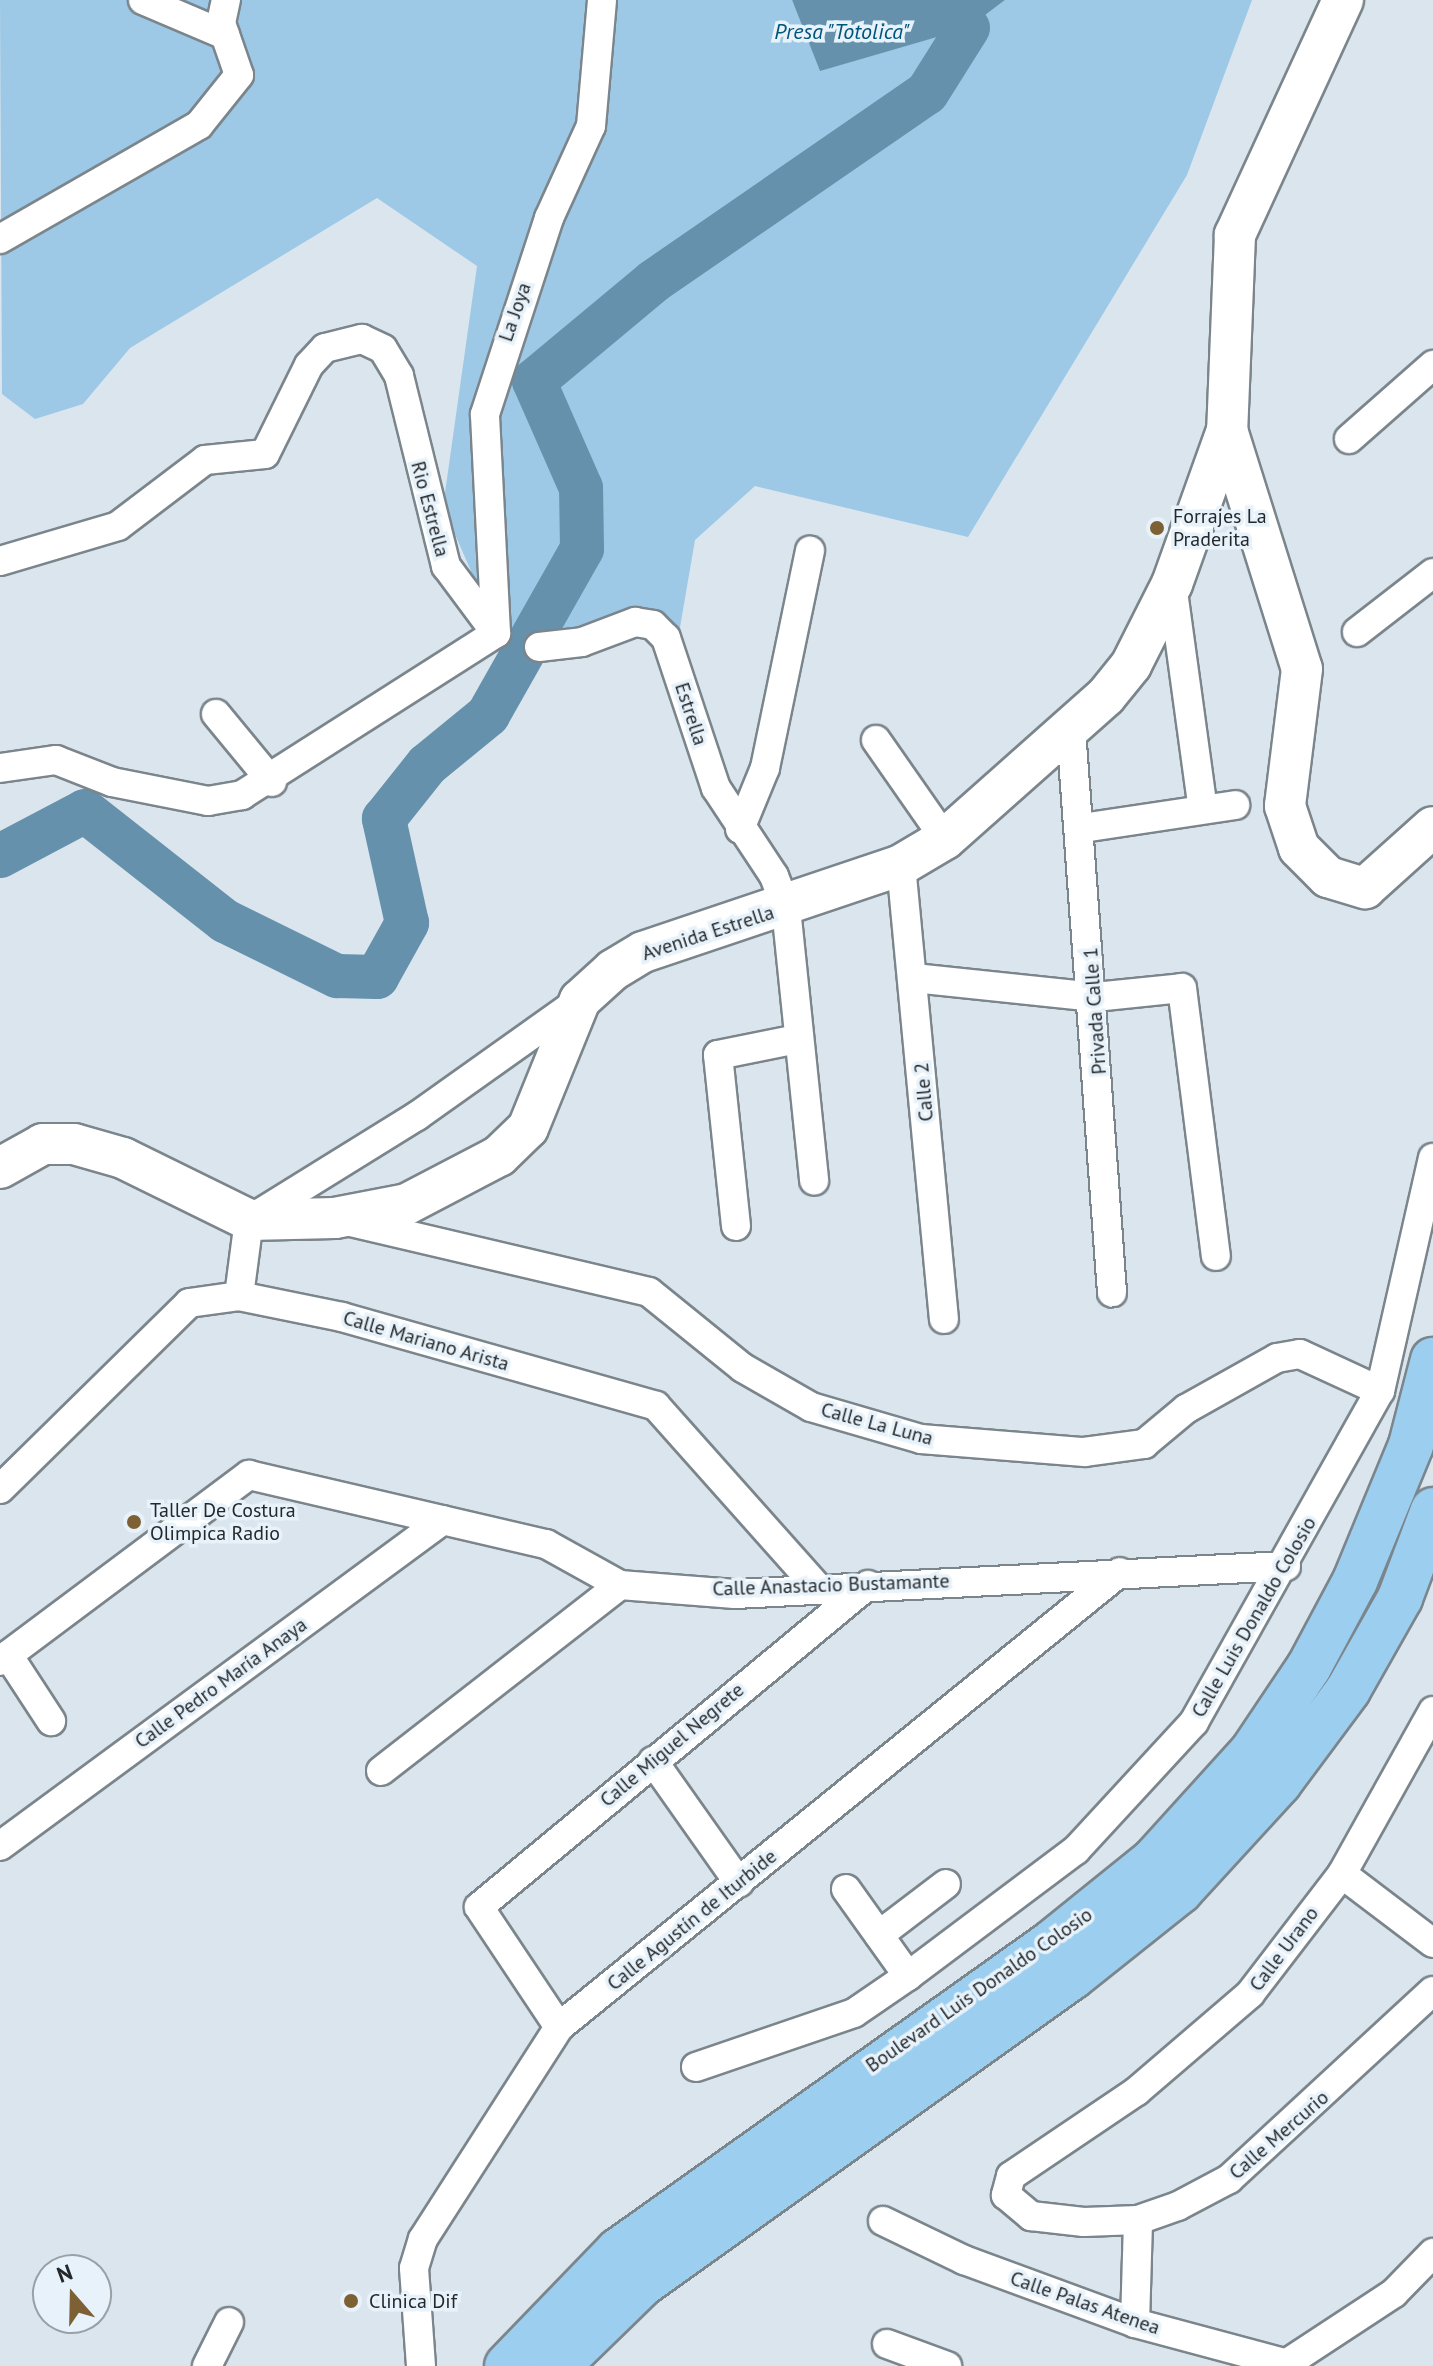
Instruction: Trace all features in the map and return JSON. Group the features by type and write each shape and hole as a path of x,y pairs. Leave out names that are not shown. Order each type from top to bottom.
{"highway":[{"name":"Boulevard Luis Donaldo Colosio","path":"507,2366 618,2251 1050,1944 1154,1860 1252,1752 1309,1667 1355,1581 1411,1445 1433,1360"},
{"name":"Boulevard Luis Donaldo Colosio","path":"558,2366 642,2284 1072,1977 1180,1891 1279,1783 1348,1690 1400,1598 1433,1510"}],"street":[{"path":"143,0 225,35"},
{"path":"0,239 199,125 239,75 225,35 226,0"},
{"name":"La Joya","path":"497,634 485,414 549,218 591,126 602,0"},
{"path":"1343,0 1235,235 1227,430 1302,669 1285,806 1299,848 1328,877 1365,888 1433,827"},
{"name":"Rio Estrella","path":"0,561 118,526 205,460 265,454 309,365 325,348 362,339 383,349 399,376 446,566 497,634"},
{"path":"1349,439 1433,365"},
{"name":"Avenida Estrella","path":"580,1000 643,952 786,908 901,865 945,839 1071,730 1131,665 1172,584 1227,430"},
{"path":"740,829 765,768 810,551"},
{"path":"1357,632 1433,573"},
{"path":"1172,584 1203,809"},
{"name":"Estrella","path":"539,647 582,642 635,622 653,625 666,638 716,788 740,829 774,876 786,908 797,1039 814,1181"},
{"path":"0,768 56,760 112,782 208,801 272,782 497,634"},
{"path":"216,714 272,782"},
{"name":"Privada Calle 1","path":"1071,730 1095,997 1112,1293"},
{"path":"876,740 945,839"},
{"path":"1082,828 1235,805"},
{"name":"Calle 2","path":"901,865 944,1319"},
{"path":"914,978 1095,997 1172,986 1188,997 1216,1256"},
{"path":"0,1168 43,1144 74,1144 123,1158 249,1220 335,1218 407,1204 499,1156 528,1128 580,1000"},
{"path":"249,1220 417,1116 580,1000"},
{"path":"736,1226 718,1055 797,1039"},
{"name":"Calle Luis Donaldo Colosio","path":"696,2067 854,2013 908,1976 1076,1850 1194,1722 1286,1566 1380,1391 1433,1158"},
{"name":"Calle La Luna","path":"335,1218 649,1292 743,1368 811,1407 921,1439 1084,1452 1144,1444 1186,1409 1277,1358 1300,1354 1380,1391"},
{"path":"239,1296 249,1220"},
{"name":"Calle Mariano Arista","path":"7,1479 189,1303 239,1296 342,1317 656,1406 819,1589"},
{"name":"Calle Anastacio Bustamante","path":"4,1658 249,1475 546,1544 620,1585 735,1594 1120,1572 1286,1566"},
{"name":"Calle Pedro María Anaya","path":"0,1846 443,1520"},
{"name":"Calle Agustín de Iturbide","path":"421,2366 414,2268 423,2239 559,2027 1120,1572"},
{"path":"381,1771 620,1585"},
{"name":"Calle Miguel Negrete","path":"559,2027 479,1907 868,1585"},
{"path":"4,1658 51,1721"},
{"name":"Calle Urano","path":"1006,2195 1011,2176 1137,2091 1250,1994 1342,1874 1433,1711"},
{"path":"653,1761 739,1883"},
{"path":"1342,1874 1433,1943"},
{"path":"879,1935 946,1884"},
{"path":"846,1889 908,1976"},
{"name":"Calle Mercurio","path":"1006,2195 1031,2216 1138,2220 1229,2179 1433,1991"},
{"path":"1135,2323 1138,2220"},
{"name":"Calle Palas Atenea","path":"883,2221 964,2260 1135,2323 1288,2366"},
{"path":"1288,2366 1394,2293 1433,2253"},
{"path":"207,2366 229,2322"},
{"path":"887,2344 947,2366"}],"shaded area":[{"path":"0,0 792,0 820,70 968,28 1005,0 1252,0 1187,175 968,537 755,486 695,540 678,639 632,615 557,652 492,619 443,507 477,266 377,198 130,348 83,404 35,419 2,394"}],"water":[{"name":"Presa \"Totolica\"","path":"792,0 1005,0 968,28 820,71"}],"waterway":[{"path":"0,856 85,811 225,921 337,976 377,977 407,923 384,819 427,765 488,715 582,549 581,488 534,381 654,281 927,93 968,28"}],"place":[{"name":"Forrajes La Praderita","path":"1157,528"},
{"name":"Taller De Costura Olimpica Radio","path":"134,1522"},
{"name":"Clinica Dif","path":"351,2301"}]}
